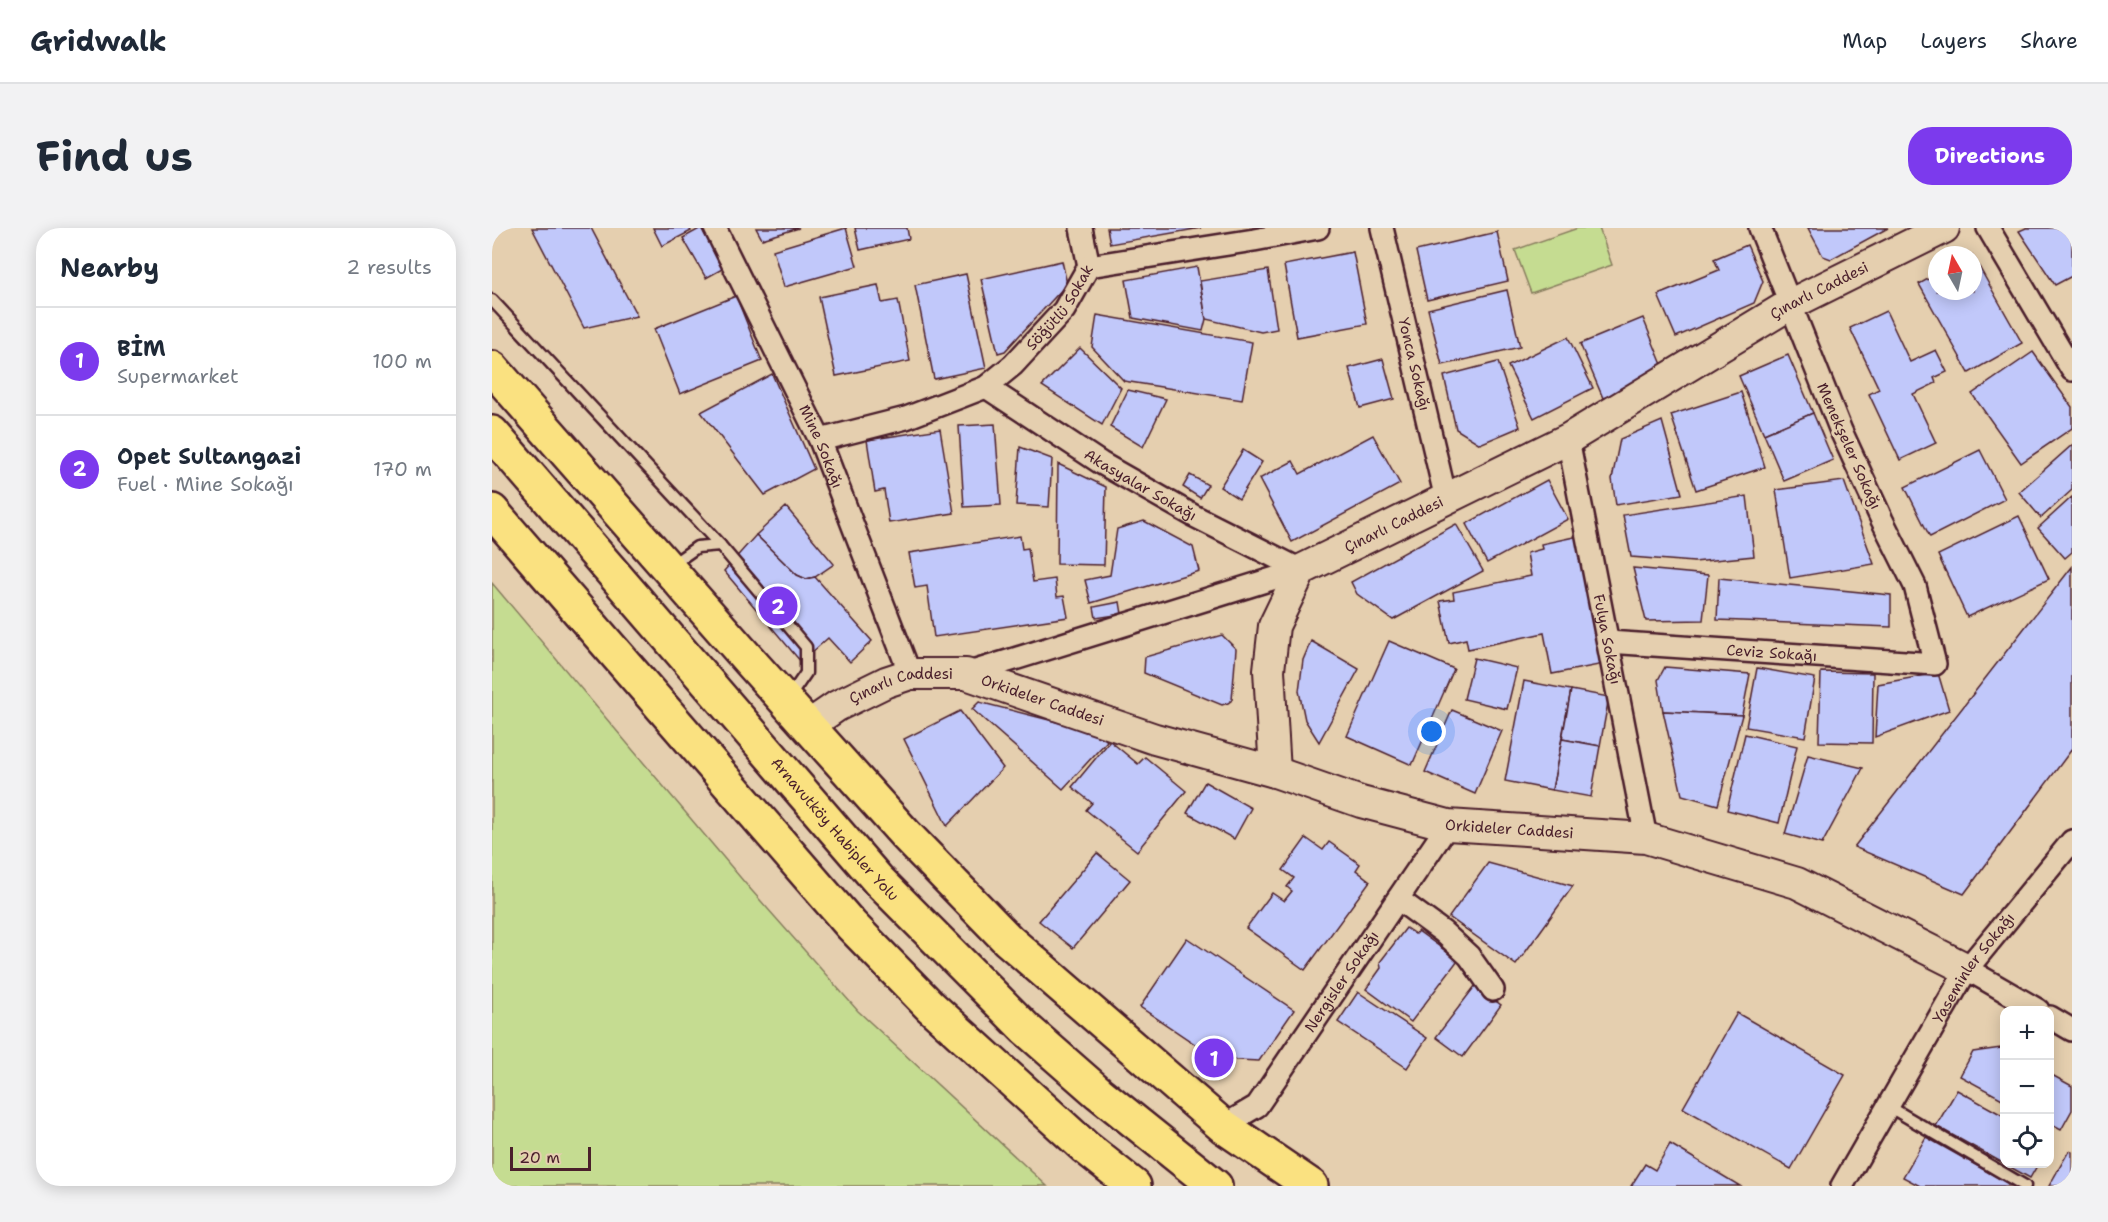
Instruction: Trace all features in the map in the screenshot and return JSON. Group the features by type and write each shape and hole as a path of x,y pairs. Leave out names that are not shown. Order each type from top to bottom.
{"highway":[{"path":"492,368 905,834 1008,940 1223,1126 1311,1186"},
{"path":"492,401 580,499 668,568"},
{"name":"Arnavutköy Habipler Yolu","path":"492,433 878,880 1026,1029 1099,1094 1215,1186"},
{"path":"492,511 852,926 930,1006 1086,1147 1134,1186"}],"street":[{"name":"Mine Sokağı","path":"715,228 820,440 910,674"},
{"path":"1081,228 1089,266"},
{"name":"Söğütlü Sokak","path":"820,440 906,418 986,387 1013,366 1064,310 1089,266 1318,228"},
{"name":"Yonca Sokağı","path":"1382,228 1446,499"},
{"name":"Menekşeler Sokağı","path":"1760,228 1789,305 1864,481 1915,586 1935,663"},
{"name":"Çınarlı Caddesi","path":"808,726 837,706 886,682 910,674 966,674 1301,570 1568,440 1789,305 1944,228"},
{"path":"1988,228 2072,370"},
{"name":"Akasyalar Sokağı","path":"986,387 1101,463 1194,516 1301,570"},
{"name":"Fulya Sokağı","path":"1568,440 1646,838"},
{"path":"1275,772 1269,670 1274,626 1301,570"},
{"name":"Ceviz Sokağı","path":"1608,642 1935,663"},
{"name":"Orkideler Caddesi","path":"966,674 1155,739 1275,772 1361,802 1448,825 1646,838 1797,883 1966,969 2029,1006"},
{"name":"Nergisler Sokağı","path":"1223,1126 1257,1106 1448,825"},
{"name":"Yaseminler Sokağı","path":"1842,1186 1966,969 2072,841"},
{"path":"1398,899 1443,932 1469,956 1494,990"},
{"path":"2054,1020 2072,1030"}],"lane":[{"path":"492,300 720,545 806,647 806,673 787,702"},
{"path":"668,568 697,547 720,545"},
{"path":"1888,1106 2025,1186"}],"green space":[{"path":"1578,228 1599,228 1612,265 1531,293 1515,250"},
{"path":"492,583 745,883 858,1011 1047,1186 492,1186"}],"building":[{"path":"532,228 591,228 637,316 584,328"},
{"path":"653,228 689,228 691,231 662,246"},
{"path":"701,228 724,268 706,278 683,238"},
{"path":"756,228 799,228 762,239"},
{"path":"846,228 857,266 784,287 773,250"},
{"path":"855,228 907,228 909,239 860,250"},
{"path":"1107,228 1201,228 1110,244"},
{"path":"1808,228 1888,228 1831,259 1823,256"},
{"path":"2026,228 2072,228 2072,276 2055,285 2019,231"},
{"path":"1497,232 1508,281 1427,300 1416,251"},
{"path":"1747,245 1763,281 1754,303 1676,337 1658,295 1719,270 1714,259"},
{"path":"1353,252 1367,324 1297,337 1284,265"},
{"path":"1062,261 1067,284 1005,351 998,353 981,279"},
{"path":"1197,267 1206,319 1203,331 1133,318 1126,280"},
{"path":"1268,270 1277,329 1261,332 1206,319 1200,281"},
{"path":"1982,272 2022,343 1969,373 1919,284 1928,279 1928,300 1982,300"},
{"path":"966,274 986,368 934,379 915,285"},
{"path":"878,285 882,303 898,300 910,361 836,376 819,297"},
{"path":"1507,290 1520,347 1442,365 1428,309"},
{"path":"736,296 762,361 680,394 654,329"},
{"path":"1886,311 1910,362 1936,350 1947,372 1934,378 1936,383 1913,394 1936,443 1900,460 1869,394 1879,389 1850,328"},
{"path":"1097,315 1252,342 1242,400 1124,381 1092,347"},
{"path":"1643,318 1665,372 1603,398 1580,344"},
{"path":"1568,337 1593,388 1534,418 1508,366"},
{"path":"1080,348 1121,388 1102,425 1042,386"},
{"path":"2033,352 2072,407 2072,428 2021,463 1972,394"},
{"path":"1788,355 1813,413 1764,434 1739,376"},
{"path":"1383,359 1394,399 1360,408 1349,368"},
{"path":"1498,362 1520,427 1480,444 1456,429 1444,376"},
{"path":"772,374 814,469 765,495 701,412"},
{"path":"1128,390 1166,399 1143,447 1110,427"},
{"path":"1741,392 1765,467 1696,490 1671,415"},
{"path":"1813,413 1833,460 1784,481 1764,434"},
{"path":"1662,421 1682,494 1616,505 1612,479 1620,439"},
{"path":"995,424 1001,505 964,507 959,426"},
{"path":"940,429 954,513 889,523 884,490 875,492 867,440"},
{"path":"1373,435 1400,484 1292,542 1259,479 1293,461 1300,474"},
{"path":"2072,445 2072,490 2041,518 2019,492"},
{"path":"1020,447 1052,459 1049,507 1016,505"},
{"path":"1243,450 1262,462 1239,499 1220,487"},
{"path":"1980,450 2005,499 1930,537 1905,487"},
{"path":"1058,464 1106,487 1104,565 1057,564"},
{"path":"1190,475 1208,485 1200,498 1183,487"},
{"path":"1547,480 1568,519 1487,563 1466,524"},
{"path":"1844,481 1874,564 1790,578 1776,490"},
{"path":"1747,496 1754,556 1694,562 1631,557 1623,515"},
{"path":"2072,497 2072,552 2065,558 2038,528"},
{"path":"786,507 834,564 815,577 806,579 797,575 756,535"},
{"path":"2019,516 2049,579 1967,617 1938,555"},
{"path":"1144,521 1193,547 1199,571 1091,603 1085,580 1110,575 1117,529"},
{"path":"1456,524 1483,571 1393,620 1357,594 1351,582"},
{"path":"756,535 797,575 806,579 815,577 872,641 850,662 828,638 801,662 724,571"},
{"path":"1020,536 1022,549 1028,548 1033,582 1055,579 1057,597 1064,596 1068,617 934,637 927,586 915,588 909,553"},
{"path":"1579,536 1604,664 1552,674 1544,633 1468,649 1466,639 1449,643 1440,601 1454,599 1453,592 1531,576 1527,553 1542,549 1541,544"},
{"path":"2072,567 2072,749 1964,894 1854,847"},
{"path":"1633,568 1708,575 1703,620 1646,621"},
{"path":"1719,578 1891,595 1891,627 1717,620"},
{"path":"1120,602 1122,614 1096,618 1094,607"},
{"path":"1222,635 1236,649 1232,700 1228,703 1222,705 1144,673 1145,657"},
{"path":"1311,641 1359,669 1319,742 1305,720 1299,691 1303,660"},
{"path":"1389,641 1454,669 1412,765 1347,736"},
{"path":"1474,658 1517,668 1507,709 1464,699"},
{"path":"1665,667 1750,674 1742,715 1663,711 1658,680"},
{"path":"1757,668 1815,678 1805,737 1746,727"},
{"path":"1821,672 1873,673 1872,743 1819,742"},
{"path":"1938,673 1949,710 1875,737 1878,684"},
{"path":"1524,681 1571,690 1552,790 1505,781"},
{"path":"1571,690 1609,697 1600,746 1562,739"},
{"path":"979,702 1100,733 1107,741 1063,789 972,709"},
{"path":"1452,710 1502,731 1475,794 1425,772"},
{"path":"960,711 1003,768 947,826 904,739"},
{"path":"1663,711 1742,715 1718,805 1682,795"},
{"path":"1745,734 1797,746 1779,823 1727,810"},
{"path":"1562,739 1600,746 1591,797 1552,790"},
{"path":"1110,741 1138,764 1145,757 1186,791 1137,851 1086,810 1092,803 1072,787"},
{"path":"1808,755 1863,768 1822,844 1785,834"},
{"path":"1205,782 1251,808 1234,839 1187,813"},
{"path":"1306,838 1323,850 1329,842 1360,864 1356,870 1370,881 1305,970 1246,928 1272,893 1284,901 1292,891 1287,887 1294,878 1283,870"},
{"path":"1097,853 1130,880 1073,948 1039,921"},
{"path":"1488,863 1573,886 1516,965 1449,917"},
{"path":"1406,928 1415,934 1418,931 1458,960 1411,1022 1366,989 1381,968 1380,962"},
{"path":"1187,938 1294,1010 1259,1061 1217,1059 1140,1007"},
{"path":"1475,986 1501,1005 1463,1057 1436,1037"},
{"path":"1358,992 1427,1038 1407,1068 1338,1022"},
{"path":"1737,1013 1845,1075 1791,1169 1683,1108"},
{"path":"2000,1048 2000,1098 1960,1076 1973,1052"},
{"path":"2054,1076 2072,1086 2072,1110 2061,1130 2054,1126"},
{"path":"1957,1090 2000,1114 2000,1162 1936,1126"},
{"path":"1926,1137 2013,1186 1920,1186 1903,1177"},
{"path":"1670,1144 1740,1186 1631,1186 1645,1164 1655,1170"},
{"path":"2069,1151 2072,1152 2072,1186 2049,1186"},
{"path":"2012,1168 2036,1168 2030,1178"}],"place":[{"name":"Opet Sultangazi","path":"778,606"},
{"name":"BİM","path":"1214,1058"}]}
